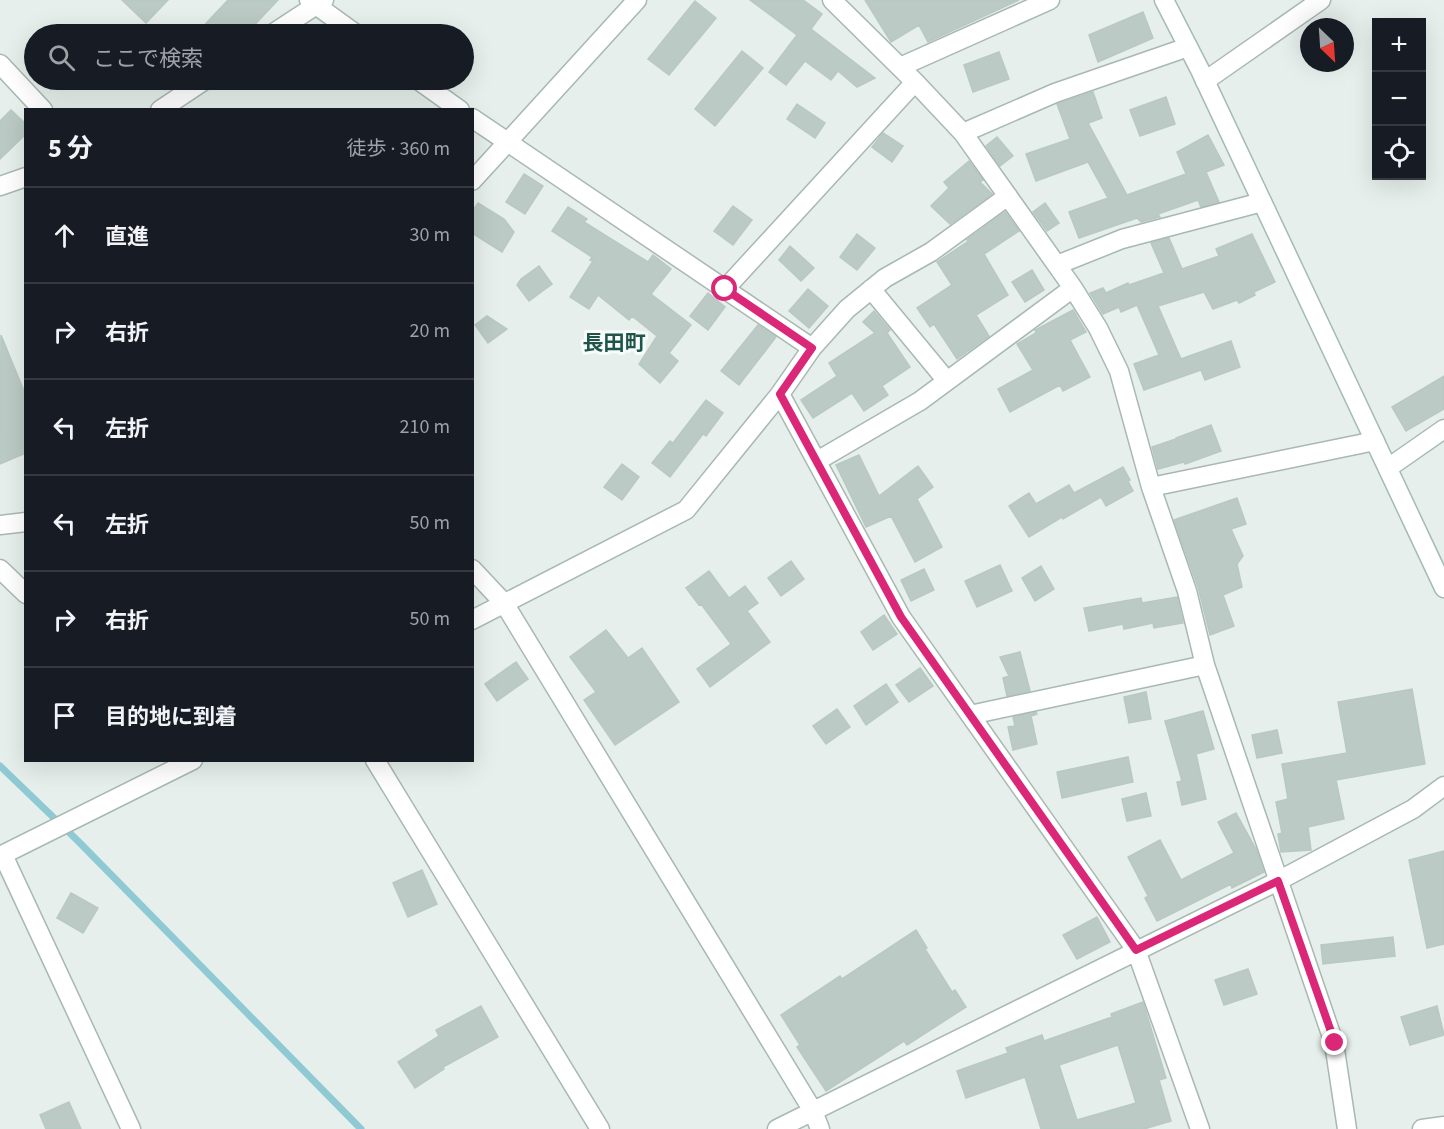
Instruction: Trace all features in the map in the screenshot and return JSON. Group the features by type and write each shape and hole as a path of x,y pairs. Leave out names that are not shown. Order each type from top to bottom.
{"street":[{"path":"474,179 638,0"},
{"path":"832,0 963,133 1073,288 1098,328 1119,371 1151,487 1187,591 1205,665 1335,1043 1347,1129"},
{"path":"900,67 1050,0"},
{"path":"1164,0 1205,81 1444,588"},
{"path":"1205,81 1321,0"},
{"path":"286,24 316,2 344,24"},
{"path":"963,133 1055,93 1188,47"},
{"path":"0,64 24,90"},
{"path":"725,289 915,82"},
{"path":"24,90 41,108"},
{"path":"163,108 190,90"},
{"path":"432,90 457,108"},
{"path":"474,119 812,348"},
{"path":"0,186 24,178"},
{"path":"474,619 686,510 780,394 812,348 847,309 885,278 932,252 1008,196"},
{"path":"1057,265 1122,239 1262,202"},
{"path":"817,461 921,401 1073,288"},
{"path":"871,289 947,381"},
{"path":"780,394 901,617 1136,950 1200,1129"},
{"path":"1388,468 1444,429"},
{"path":"1151,487 1375,441"},
{"path":"0,525 24,522"},
{"path":"0,569 24,592"},
{"path":"474,571 504,603 813,1111 820,1129"},
{"path":"970,715 1205,665"},
{"path":"131,1129 1,855 189,762"},
{"path":"376,762 600,1129"},
{"path":"777,1129 1278,881 1413,809 1444,786"},
{"path":"1422,1129 1444,1126"}],"building":[{"path":"122,0 168,0 146,23"},
{"path":"228,0 278,0 255,24 205,24"},
{"path":"750,0 803,0 822,14 811,29 875,78 857,87 838,71 831,80 805,61 786,85 769,72 797,35"},
{"path":"865,0 1019,0 928,42 919,25 891,42"},
{"path":"695,1 716,18 669,75 648,59"},
{"path":"1143,12 1153,38 1098,62 1089,35"},
{"path":"742,51 763,68 715,126 695,109"},
{"path":"999,52 1009,79 973,92 964,65"},
{"path":"1093,92 1102,118 1088,123 1127,195 1186,174 1177,152 1208,135 1224,165 1206,172 1219,202 1201,207 1198,200 1158,214 1160,217 1141,222 1137,218 1079,238 1069,212 1108,198 1088,162 1036,181 1026,154 1070,139 1057,104"},
{"path":"1166,97 1175,124 1140,136 1130,110"},
{"path":"797,104 825,123 815,138 787,119"},
{"path":"11,110 24,122 24,136 0,159 0,121"},
{"path":"883,133 903,146 892,162 872,147"},
{"path":"997,137 1013,156 1000,166 986,146"},
{"path":"969,161 983,180 980,182 992,194 950,224 931,206 949,188 944,182"},
{"path":"524,174 543,186 525,214 506,202"},
{"path":"478,203 504,219 514,232 502,252 474,234 474,209"},
{"path":"1045,203 1059,223 1047,231 1033,212"},
{"path":"733,206 752,220 733,245 714,231"},
{"path":"568,207 587,219 584,222 648,262 653,255 671,269 651,294 691,325 669,353 678,361 660,383 639,364 657,336 632,316 629,320 598,295 589,309 570,297 593,261 590,260 592,257 552,231"},
{"path":"1005,212 1019,231 984,254 1008,295 976,315 989,336 957,359 934,324 930,327 917,308 952,285 937,262 969,241 967,240"},
{"path":"857,234 875,248 857,270 840,257"},
{"path":"1252,234 1275,282 1254,292 1255,295 1239,303 1237,300 1213,309 1204,292 1158,306 1181,359 1231,341 1240,367 1205,380 1201,370 1144,390 1134,364 1159,355 1137,305 1121,312 1119,307 1103,314 1090,293 1103,288 1106,293 1128,283 1129,285 1164,273 1151,243 1169,238 1182,269 1219,256 1216,249"},
{"path":"790,246 814,268 801,281 779,260"},
{"path":"539,266 552,284 529,301 517,285 521,279"},
{"path":"1032,270 1044,290 1025,302 1012,282"},
{"path":"808,289 828,306 809,328 789,311"},
{"path":"708,293 725,307 708,330 690,316"},
{"path":"1073,310 1086,332 1070,340 1090,377 1063,391 1060,385 1010,412 998,389 1033,370 1017,344 1036,333 1035,330"},
{"path":"874,311 890,330 887,333 910,367 882,386 888,395 864,411 852,393 813,418 801,400 837,376 829,363 875,333 863,322"},
{"path":"487,316 507,329 488,343 475,325"},
{"path":"758,325 776,337 739,385 721,371"},
{"path":"1,335 24,391 24,454 0,464"},
{"path":"1444,376 1444,409 1406,431 1392,407"},
{"path":"706,400 723,413 706,436 703,434 670,477 652,463 670,441 673,443"},
{"path":"1211,425 1221,451 1185,464 1184,462 1158,469 1152,447"},
{"path":"859,455 879,496 918,466 933,487 917,499 942,547 915,562 891,516 866,527 836,465"},
{"path":"622,464 639,477 622,500 604,487"},
{"path":"1123,467 1133,491 1106,506 1101,497 1029,537 1009,506 1029,493 1036,504 1069,485 1074,493"},
{"path":"1237,498 1246,524 1231,529 1243,556 1237,564 1242,587 1223,595 1234,626 1210,635 1198,587 1174,520"},
{"path":"791,561 804,579 781,596 768,578"},
{"path":"1000,565 1012,591 977,607 965,581"},
{"path":"1041,566 1054,589 1035,601 1022,578"},
{"path":"924,569 934,590 911,601 901,580"},
{"path":"709,571 729,598 745,586 758,603 747,611 770,642 710,687 697,669 731,644 686,588"},
{"path":"1177,597 1183,623 1154,628 1153,623 1124,629 1123,624 1089,631 1084,608 1141,598 1142,603"},
{"path":"884,615 897,634 873,650 861,632"},
{"path":"606,630 628,658 642,648 679,702 615,745 584,700 596,692 570,657"},
{"path":"1020,652 1030,691 1007,696 1003,678 1009,676 1000,657"},
{"path":"516,662 528,679 497,701 485,684"},
{"path":"920,668 933,686 909,702 896,685"},
{"path":"886,684 898,702 866,725 854,706"},
{"path":"1412,689 1425,764 1336,780 1344,819 1308,827 1311,850 1281,852 1278,834 1282,833 1276,802 1288,799 1282,764 1347,753 1338,702"},
{"path":"1146,692 1151,719 1129,723 1124,697"},
{"path":"837,709 850,727 826,744 813,726"},
{"path":"1203,711 1214,749 1196,754 1206,799 1182,805 1177,782 1182,781 1165,721"},
{"path":"1036,712 1037,714 1031,716 1037,744 1013,750 1008,727 1015,726 1013,717"},
{"path":"1277,730 1282,753 1257,758 1252,735"},
{"path":"1128,757 1133,782 1062,798 1057,772"},
{"path":"1146,793 1151,816 1127,821 1122,799"},
{"path":"1236,813 1256,849 1264,872 1232,888 1231,884 1157,921 1145,898 1148,896 1128,857 1160,840 1181,880 1234,853 1218,822"},
{"path":"1444,851 1444,944 1427,948 1409,860"},
{"path":"422,870 437,904 408,917 393,883"},
{"path":"71,893 98,908 83,933 57,918"},
{"path":"1097,917 1110,942 1077,959 1063,935"},
{"path":"916,930 952,992 955,990 966,1007 907,1045 904,1041 826,1091 797,1047 800,1045 781,1015 840,976 842,979"},
{"path":"1393,937 1395,956 1323,964 1321,945"},
{"path":"1248,969 1257,994 1224,1005 1215,980"},
{"path":"1143,1002 1166,1078 1159,1080 1171,1121 1144,1129 1041,1129 1025,1077 966,1098 957,1071 1008,1053 1006,1048 1042,1035 1044,1041 1112,1017 1111,1014","holes":["1118,1045 1136,1103 1077,1120 1059,1065"]},
{"path":"481,1006 498,1037 443,1067 444,1069 415,1088 398,1062 439,1036 436,1030"},
{"path":"1437,1006 1444,1035 1410,1045 1401,1017"},
{"path":"69,1102 81,1129 46,1129 40,1115"}],"waterway":[{"path":"0,766 78,841 361,1129"}],"district":[{"name":"長田町","path":"614,343"}],"route":[{"path":"725,289 812,348 780,394 901,617 1136,950 1278,881 1335,1043"}]}
